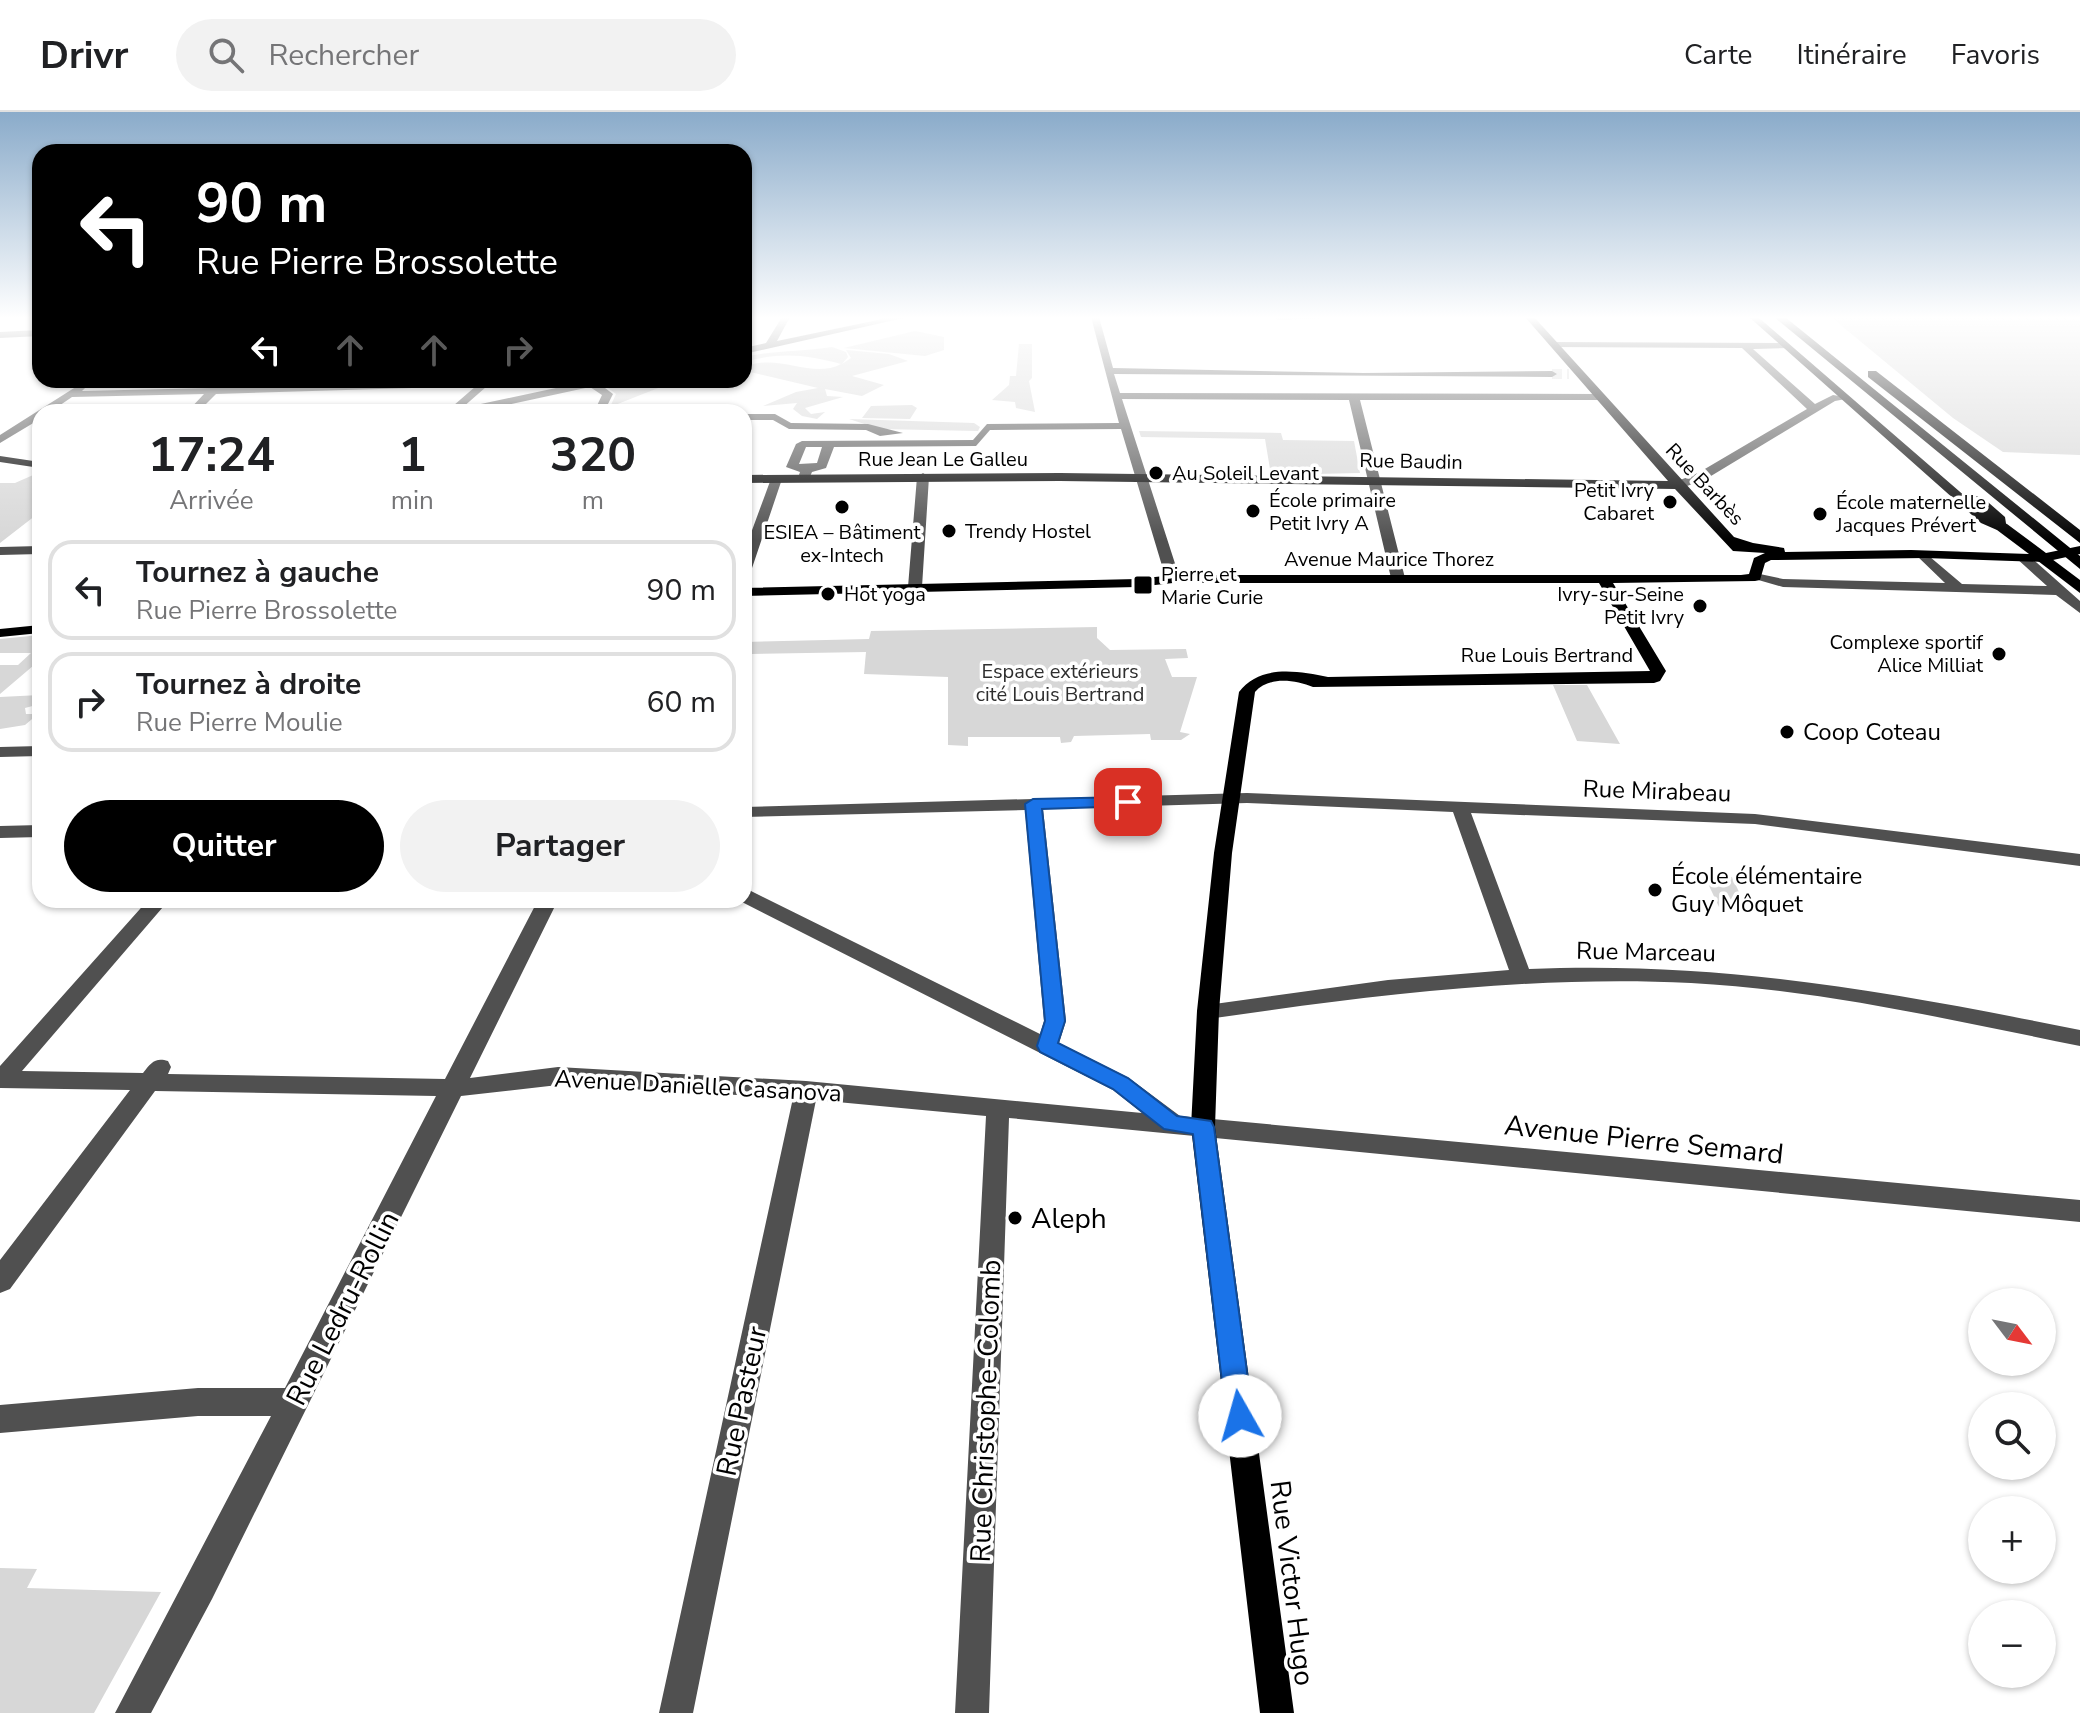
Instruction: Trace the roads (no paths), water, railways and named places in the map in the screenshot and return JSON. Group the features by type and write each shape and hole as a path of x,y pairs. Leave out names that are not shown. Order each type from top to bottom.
{"highway":[{"path":"1868,392 2080,564"},
{"path":"1895,392 1971,436 2080,520"},
{"path":"1895,392 2080,538"},
{"path":"1871,394 1889,424 2000,520 2002,527"},
{"path":"2047,557 2080,588"}],"main road":[{"name":"Rue Barbès","path":"1594,392 1684,482 1756,572"},
{"path":"1839,392 1985,520 2002,527 2047,557"},
{"path":"0,459 32,464"},
{"name":"Rue Jean Le Galleu","path":"752,479 806,474 1141,478"},
{"name":"Rue Baudin","path":"1141,478 1684,482"},
{"name":"Avenue Maurice Thorez","path":"1729,539 1771,551 2047,557 2080,550"},
{"name":"Avenue Maurice Thorez","path":"752,592 1137,583 1173,579 1604,580 1756,572 1761,559 1769,556 1923,555"},
{"name":"Rue Louis Bertrand","path":"1203,1127 1208,1011 1230,800 1245,716 1256,694 1265,685 1325,681 1654,678 1658,671 1604,580"},
{"path":"0,633 32,630"},
{"name":"Rue Victor Hugo","path":"1203,1127 1277,1713"}],"street":[{"path":"55,404 74,392"},
{"path":"71,394 153,392"},
{"path":"494,404 548,392"},
{"path":"1115,392 1173,579"},
{"path":"1795,392 1814,409"},
{"path":"1116,396 1353,394 1600,397"},
{"path":"1353,394 1398,578"},
{"path":"1684,482 1702,476 1833,398 1846,398"},
{"path":"752,417 775,417 789,426 868,427 878,438"},
{"path":"0,440 32,419"},
{"path":"829,444 822,466 806,474 792,467 801,445 878,438 976,443 980,442 983,429 993,427 1126,426"},
{"path":"915,587 923,477"},
{"path":"752,548 776,479"},
{"path":"0,551 32,550"},
{"path":"1923,555 1956,586"},
{"path":"2022,557 2080,609"},
{"path":"1756,572 1783,583 2061,591"},
{"path":"0,752 32,751"},
{"name":"Rue Mirabeau","path":"752,812 1230,800 1460,807 1767,820 2080,860"},
{"path":"1033,804 1055,1021 1047,1046"},
{"path":"1460,807 1522,978"},
{"path":"0,832 32,831"},
{"path":"752,899 1121,1084 1172,1123"},
{"path":"1,1079 152,908"},
{"name":"Rue Ledru-Rollin","path":"132,1713 455,1088 544,908"},
{"name":"Rue Marceau","path":"1208,1011 1398,984 1675,975 1861,995 2080,1038"},
{"path":"0,1281 155,1074"},
{"name":"Avenue Danielle Casanova","path":"1,1079 155,1074 455,1088 558,1076 806,1090 1203,1127"},
{"name":"Rue Pasteur","path":"676,1713 806,1090"},
{"name":"Rue Christophe-Colomb","path":"972,1713 998,1108"},
{"name":"Avenue Pierre Semard","path":"1203,1127 2080,1211"},
{"path":"0,1419 198,1402 294,1402"}],"place":[{"name":"Au Soleil Levant","path":"1156,473"},
{"name":"Petit Ivry Cabaret","path":"1670,502"},
{"name":"ESIEA – Bâtiment ex-Intech","path":"842,507"},
{"name":"École primaire Petit Ivry A","path":"1253,511"},
{"name":"École maternelle Jacques Prévert","path":"1820,514"},
{"name":"Trendy Hostel","path":"949,531"},
{"name":"Pierre et Marie Curie","path":"1143,585"},
{"name":"Hot yoga","path":"828,594"},
{"name":"Ivry-sur-Seine Petit Ivry","path":"1700,606"},
{"name":"Complexe sportif Alice Milliat","path":"1999,654"},
{"name":"Coop Coteau","path":"1787,732"},
{"name":"École élémentaire Guy Môquet","path":"1655,890"},
{"name":"Aleph","path":"1015,1218"}],"park label":[{"name":"Espace extérieurs cité Louis Bertrand","path":"1060,682"}]}
